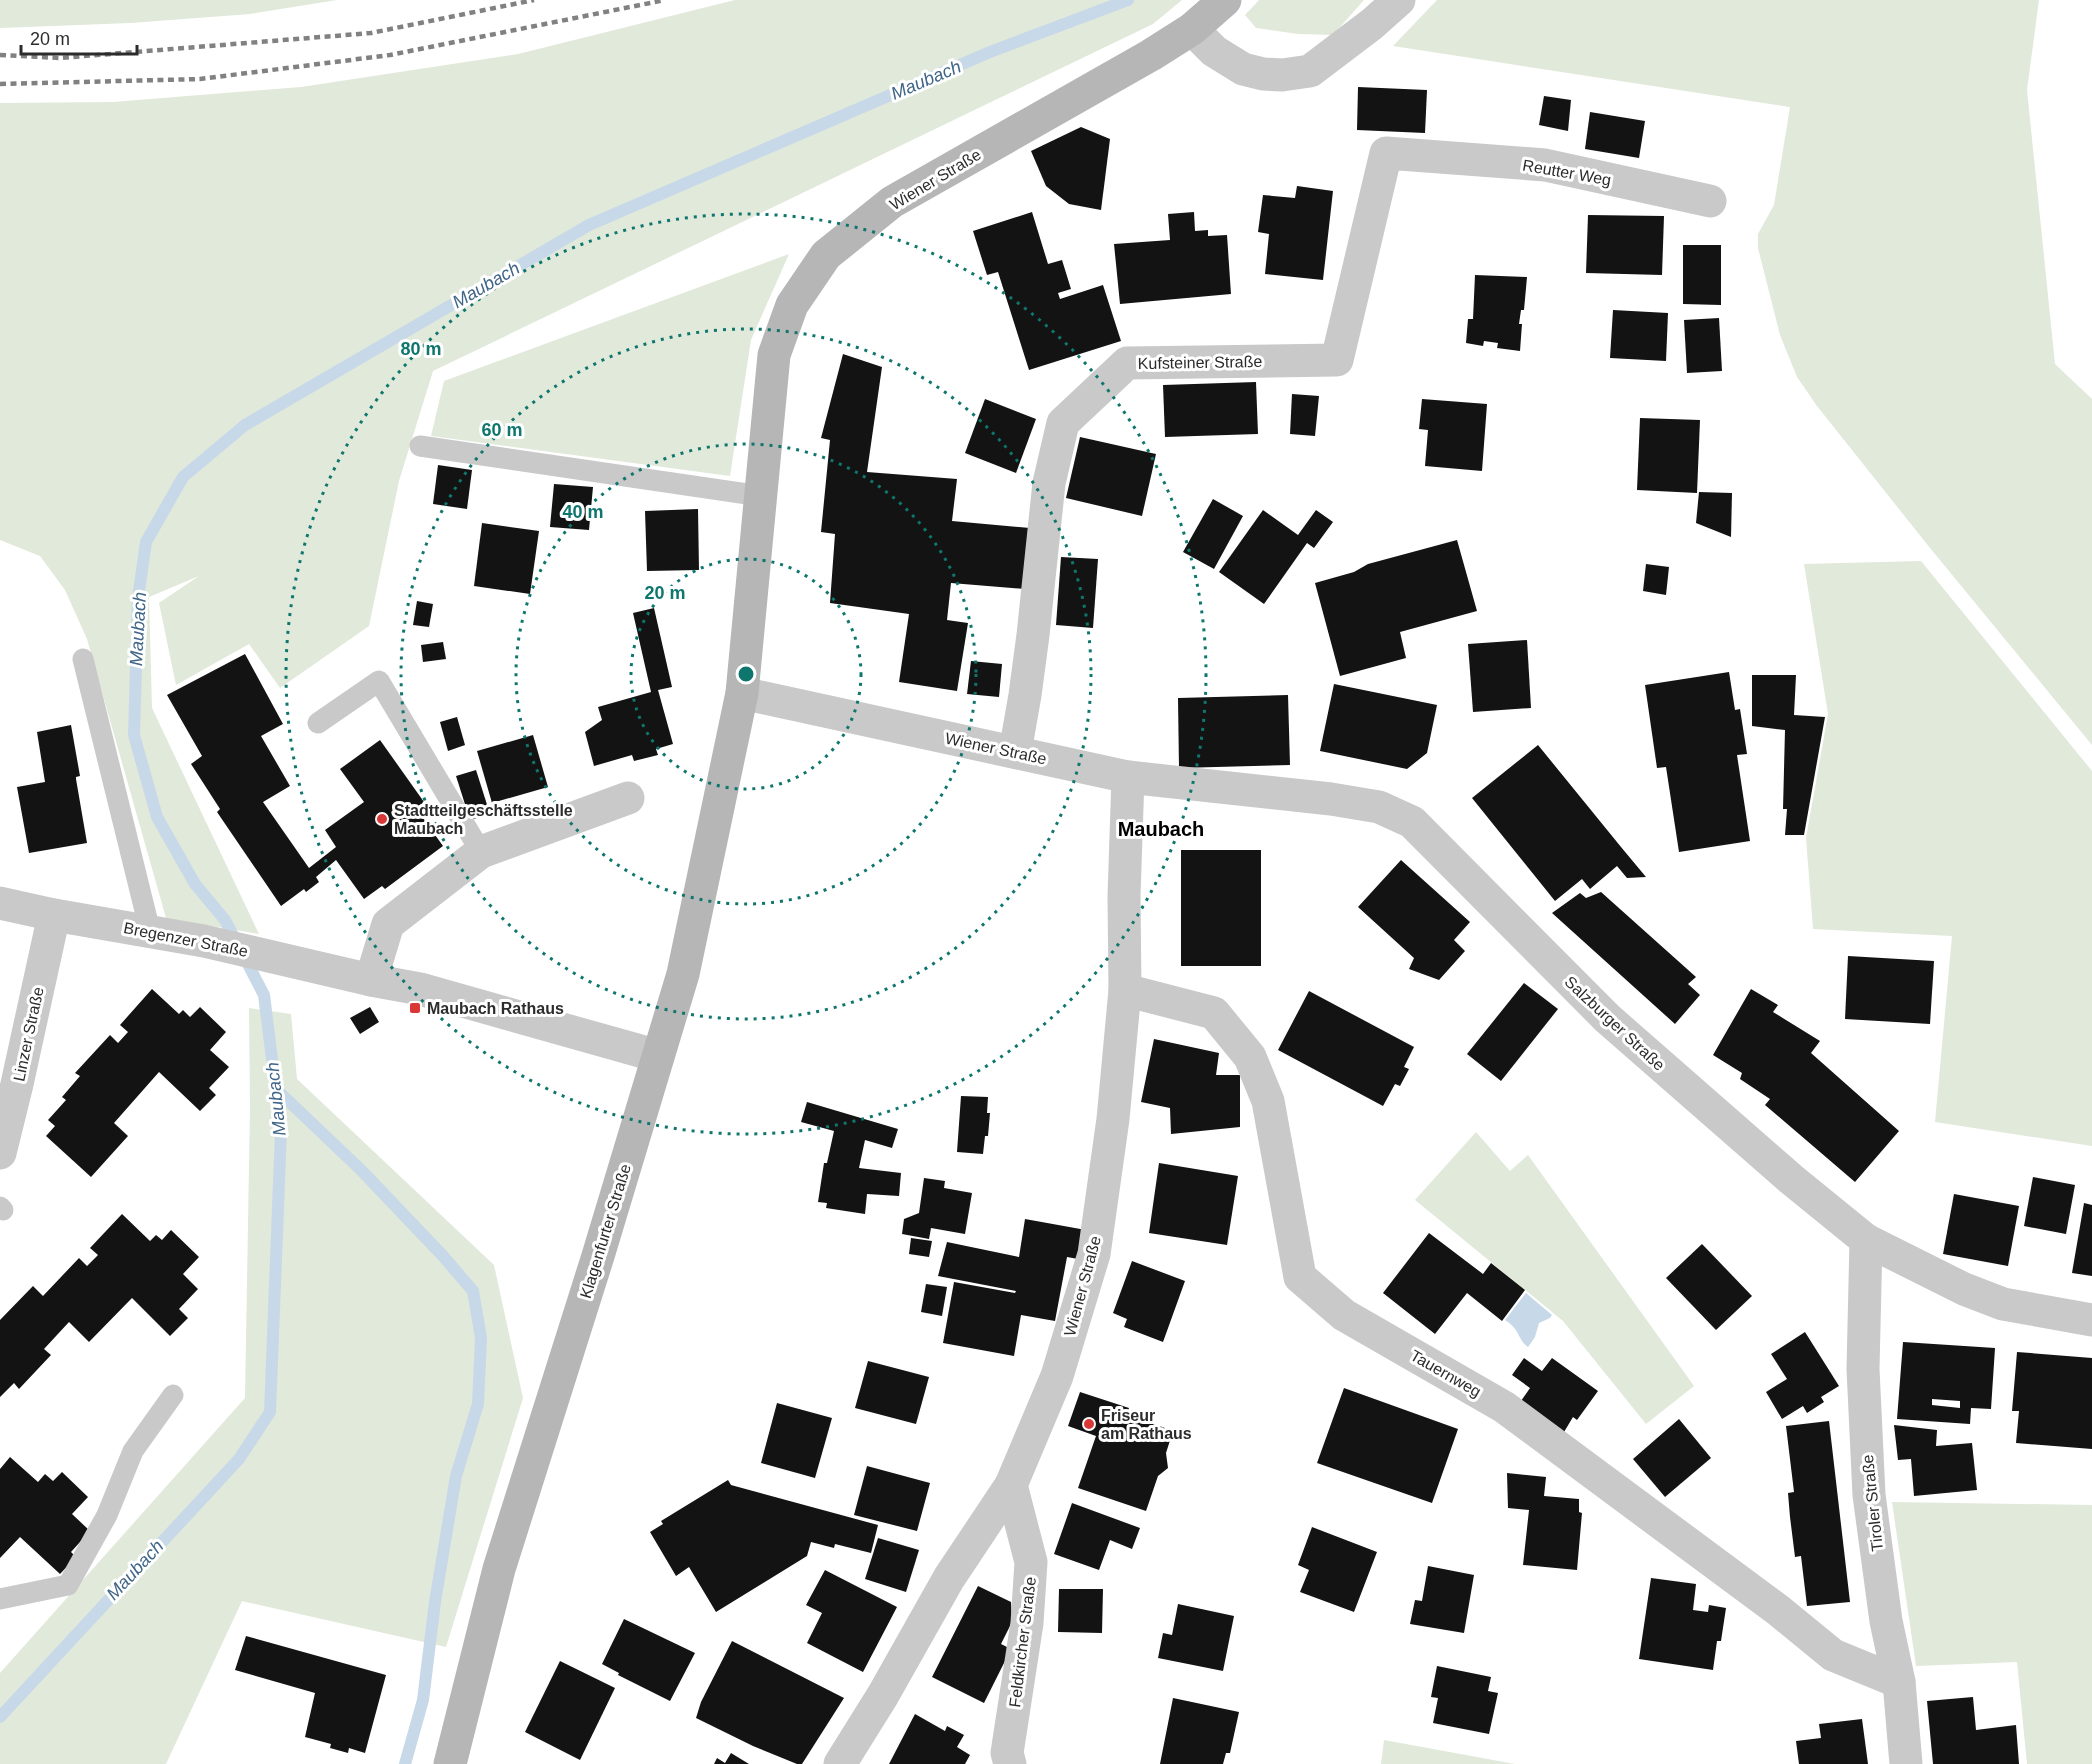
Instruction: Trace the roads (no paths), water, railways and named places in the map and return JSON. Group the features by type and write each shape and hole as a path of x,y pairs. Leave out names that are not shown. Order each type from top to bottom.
{"street":[{"name":"Wiener Straße","path":"840,1764 883,1695 949,1578 1011,1485 1057,1376 1094,1254 1113,1119 1125,990 1124,896 1128,777 742,693 774,355 792,306 826,255 892,202 1151,55 1192,29 1225,0"},
{"path":"1192,29 1214,51 1243,69 1263,74 1282,75 1310,70 1372,24 1399,0"},
{"name":"Reutter Weg","path":"1386,153 1545,165 1710,201"},
{"name":"Kufsteiner Straße","path":"1015,752 1033,635 1048,483 1064,423 1127,363 1338,360 1386,153"},
{"name":"Klagenfurter Straße","path":"450,1764 499,1569 598,1256 683,974 742,693"},
{"name":"Salzburger Straße","path":"1128,777 1331,799 1379,807 1412,822 1607,1018 1791,1179 1866,1240 1964,1289 2003,1304 2092,1320"},
{"path":"371,980 388,924 481,852 628,798"},
{"name":"Bregenzer Straße","path":"0,903 54,915 204,941 371,980 420,989 658,1056"},
{"name":"Linzer Straße","path":"0,1153 54,915"},
{"name":"Tauernweg","path":"1125,990 1214,1013 1250,1057 1268,1101 1300,1277 1344,1315 1504,1407 1778,1610 1833,1655 1899,1682"},
{"name":"Tiroler Straße","path":"1866,1240 1863,1370 1869,1495 1886,1621 1899,1682 1906,1764"},
{"name":"Feldkircher Straße","path":"1010,1764 1008,1753 1027,1623 1031,1562 1011,1485"}],"lane":[{"path":"420,446 761,496"},
{"path":"83,659 150,931"},
{"path":"318,723 379,681 481,852"},
{"path":"0,1599 68,1585 107,1515 133,1451 173,1395"}],"water":[{"path":"1526,1293 1552,1315 1539,1323 1535,1337 1528,1347 1514,1327 1505,1320"}],"waterway":[{"name":"Maubach","path":"0,1717 239,1459 270,1412 281,1131 264,995 225,920 195,884 157,817 134,735 138,598 146,542 183,477 245,425 589,225 990,52 1128,0"},
{"path":"276,1089 362,1171 473,1291 481,1338 478,1404 456,1476 435,1602 423,1700 405,1764"}],"railway":[{"path":"0,55 60,58 371,33 534,0"},
{"path":"0,84 200,79 390,55 665,0"}],"place":[{"name":"Stadtteilgeschäftsstelle Maubach","path":"382,819"},
{"name":"Maubach Rathaus","path":"415,1008"},
{"name":"Friseur am Rathaus","path":"1089,1424"}],"district":[{"name":"Maubach","path":"1161,829"}]}
